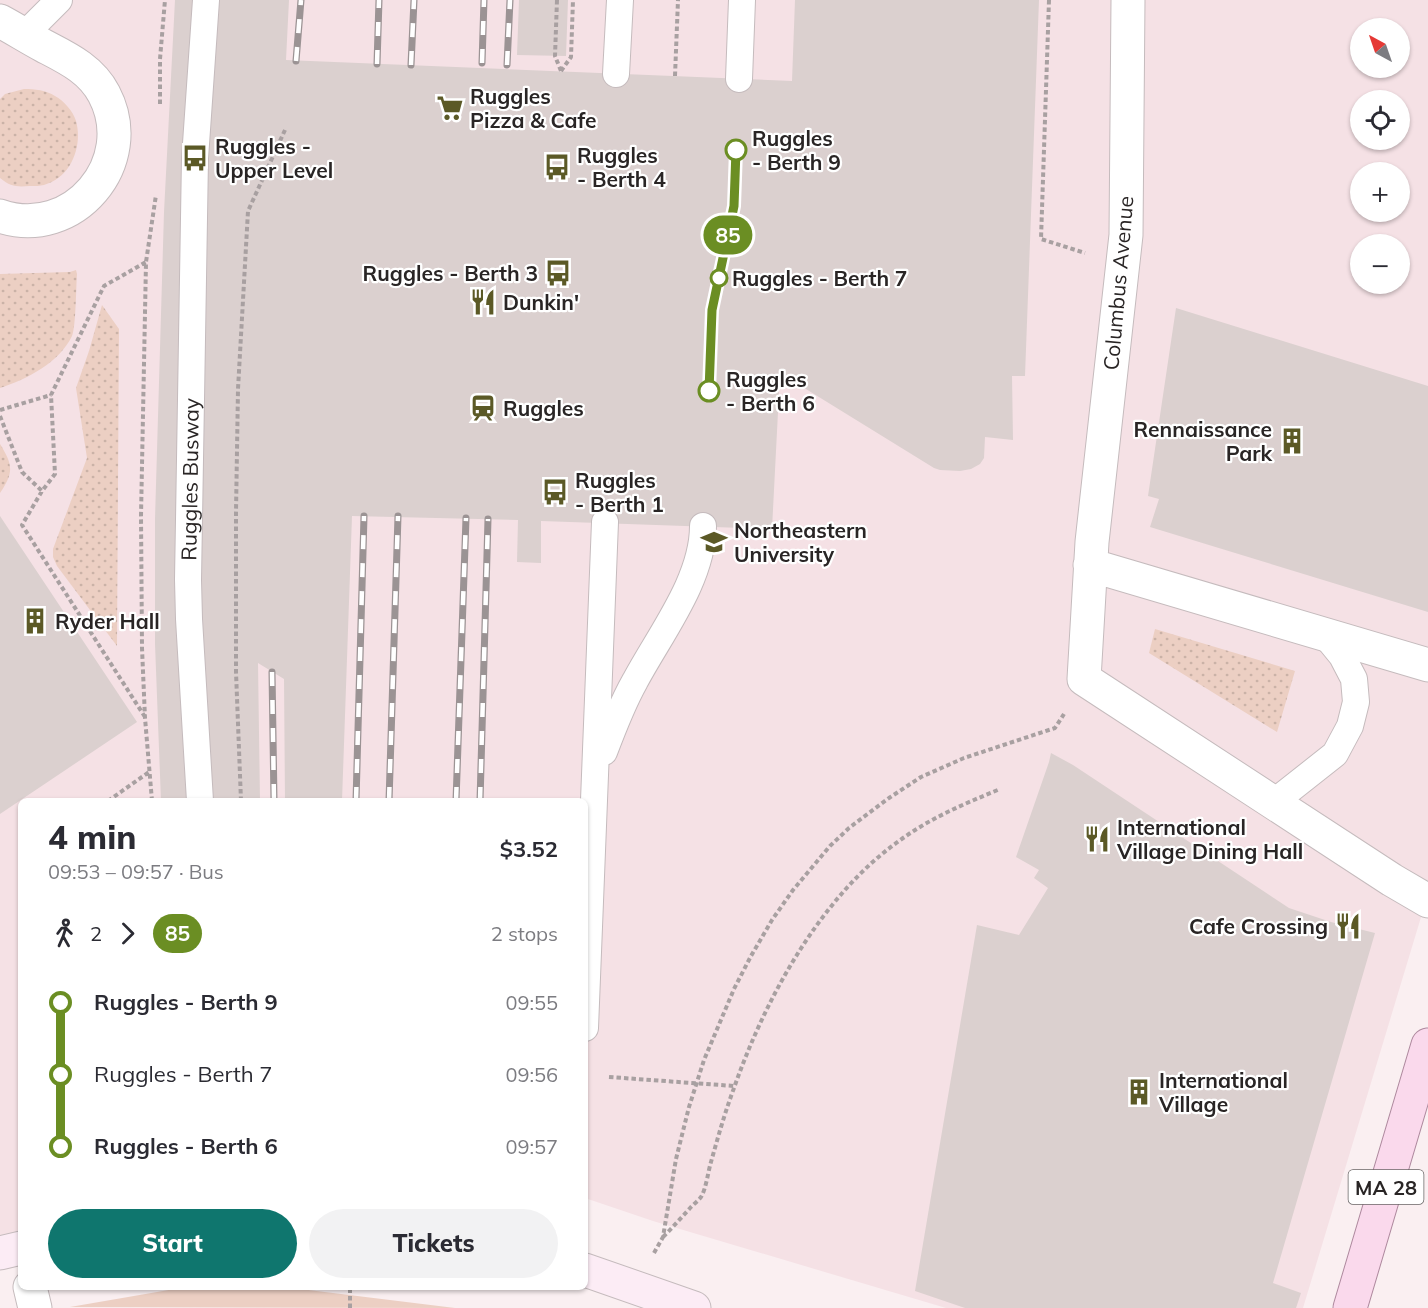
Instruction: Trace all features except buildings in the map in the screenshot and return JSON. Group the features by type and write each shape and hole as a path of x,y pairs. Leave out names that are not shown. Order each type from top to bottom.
{"main road":[{"name":"MA 28","path":"1350,1308 1428,1045"},
{"path":"588,1271 694,1308"}],"street":[{"name":"Columbus Avenue","path":"1128,0 1126,235 1090,565 1084,679 1392,880 1428,901"},
{"path":"0,216 18,220 40,220 68,211 86,198 101,179 111,158 114,140 110,110 104,93 93,78 78,64 8,35"},
{"path":"1090,565 1428,665"},
{"path":"31,1290 35,1308"}],"lane":[{"path":"8,35 59,0"},
{"name":"Ruggles Busway","path":"200,798 188,579 195,158 206,0"},
{"path":"616,74 620,0"},
{"path":"739,79 742,0"},
{"path":"588,958 605,522"},
{"path":"596,772 611,731 635,680 672,617 695,568 703,542 703,526"},
{"path":"1273,803 1335,754 1350,726 1356,702 1354,680 1342,656 1324,634"}],"path":[{"path":"160,114 160,59 165,0"},
{"path":"557,0 555,56 561,71 570,57 573,0"},
{"path":"675,76 678,0"},
{"path":"1049,0 1041,239 1069,248"},
{"path":"241,798 236,672 236,512 238,389 248,211 285,130"},
{"path":"152,798 142,648 141,516 147,262 156,192"},
{"path":"145,718 22,525 55,474 51,395 104,286 147,262"},
{"path":"0,410 51,395"},
{"path":"0,416 22,472 42,491"},
{"path":"1000,789 953,808 897,842 874,860 829,909 787,972 754,1035 734,1086 701,1196 663,1238 684,1126 711,1042 751,956 784,903 830,846 869,813 921,777 964,758 1055,728"},
{"path":"112,798 149,771"},
{"path":"609,1077 734,1086"},
{"path":"350,1290 350,1308"}],"shaded area":[{"name":"Northeastern University","path":"0,0 1428,0 1428,894 1303,1308 946,1308 653,1221 588,1199 588,798 18,798 18,1249 0,1253"},
{"path":"24,89 48,92 62,101 73,114 78,131 76,150 68,168 61,176 42,185 14,186 0,178 0,99 5,94"},
{"path":"76,270 74,324 72,336 66,346 41,369 0,388 0,274"},
{"path":"102,305 119,329 117,646 57,566 53,557 53,549 87,458 76,388"},
{"path":"0,444 9,463 10,474 0,493"},
{"path":"1155,629 1295,671 1277,732 1149,653"},
{"path":"169,1290 308,1290 455,1308 70,1307"}],"railway":[{"path":"296,61 301,0"},
{"path":"377,64 379,0"},
{"path":"411,65 414,0"},
{"path":"482,63 484,0"},
{"path":"507,65 510,0"},
{"path":"356,798 364,516"},
{"path":"389,798 398,516"},
{"path":"456,798 466,518"},
{"path":"480,798 488,519"},
{"path":"272,672 274,798"}],"bus line":[{"name":"85","path":"709,391 712,310 734,206 736,150"}],"place":[{"name":"Ruggles Pizza & Cafe","path":"450,108"},
{"name":"Ruggles - Berth 9","path":"736,150"},
{"name":"Ruggles - Upper Level","path":"195,158"},
{"name":"Ruggles - Berth 4","path":"557,167"},
{"name":"Ruggles - Berth 3","path":"558,273"},
{"name":"Ruggles - Berth 7","path":"719,278"},
{"name":"Dunkin'","path":"483,302"},
{"name":"Ruggles - Berth 6","path":"709,391"},
{"name":"Ruggles","path":"483,408"},
{"name":"Rennaissance Park","path":"1292,441"},
{"name":"Ruggles - Berth 1","path":"555,492"},
{"name":"Northeastern University","path":"714,542"},
{"name":"Ryder Hall","path":"35,621"},
{"name":"International Village Dining Hall","path":"1097,839"},
{"name":"Cafe Crossing","path":"1348,926"},
{"name":"International Village","path":"1139,1092"}]}
